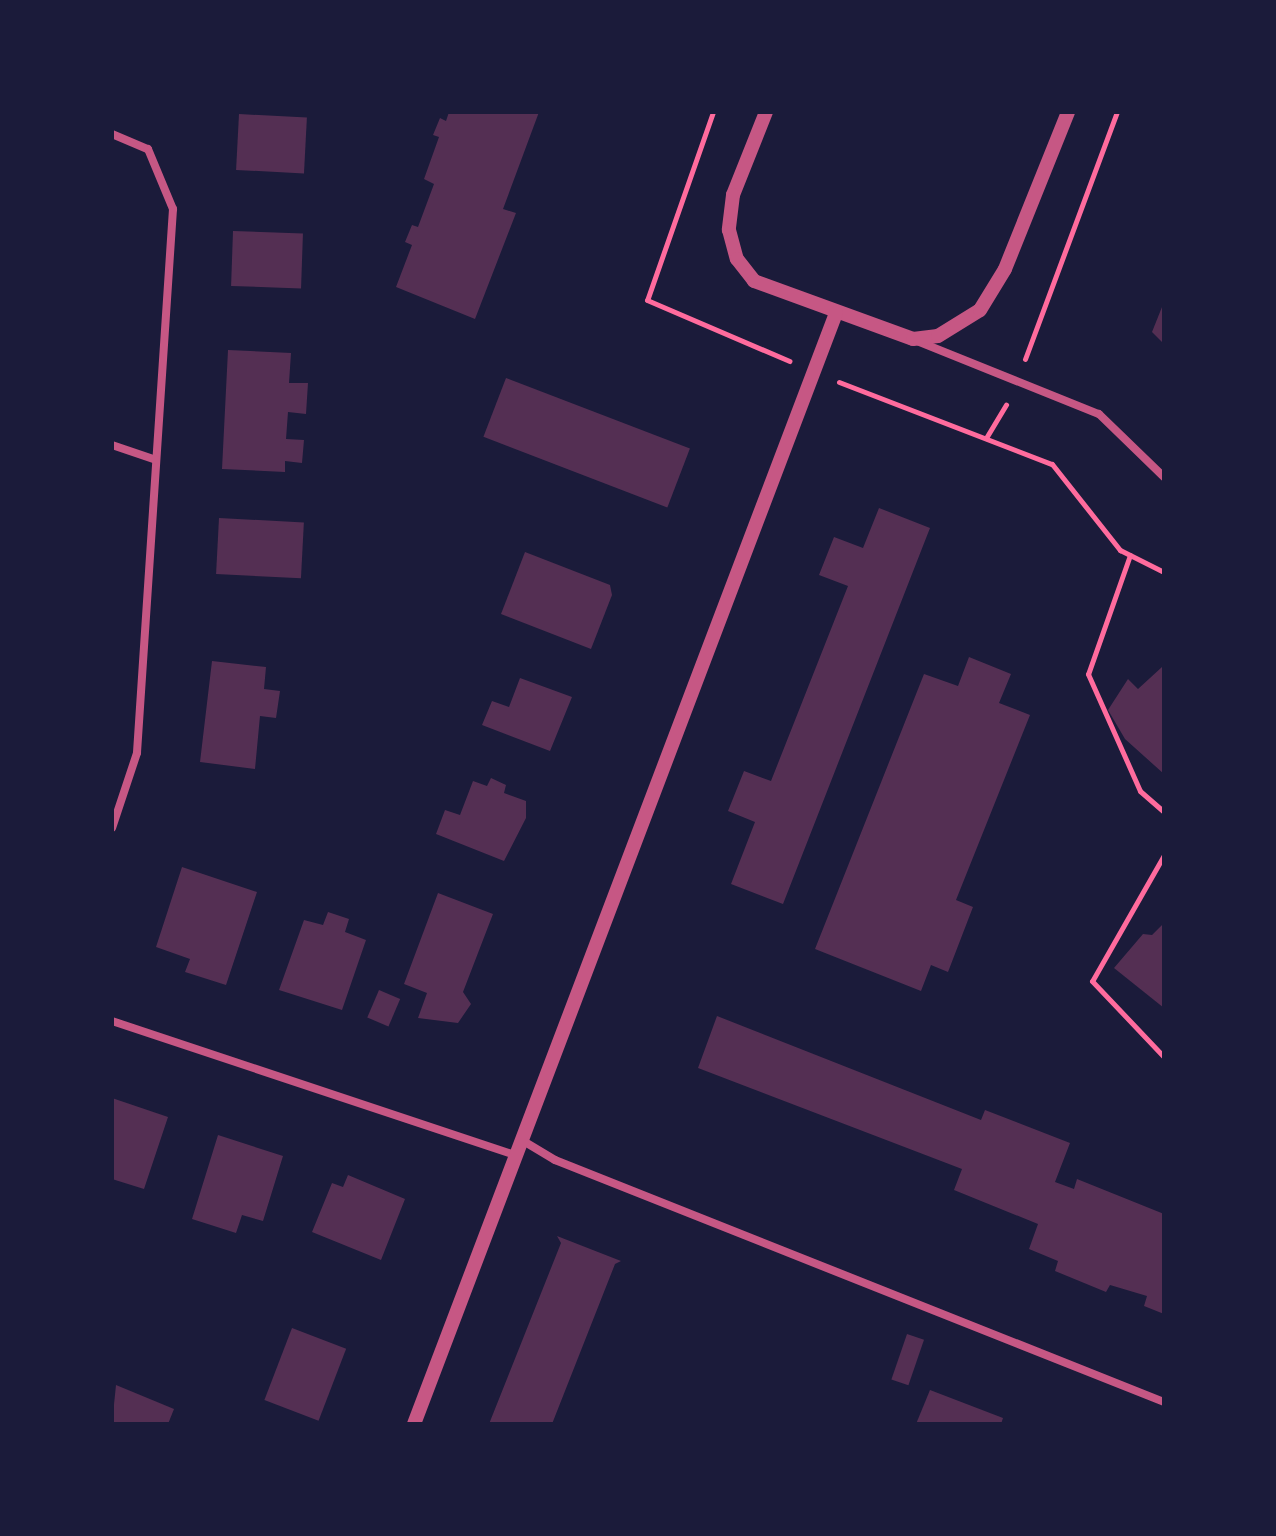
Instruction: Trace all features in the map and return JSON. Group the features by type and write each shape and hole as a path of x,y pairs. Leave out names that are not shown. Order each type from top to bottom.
{"street":[{"path":"766,112 733,195 729,230 737,259 754,281 1017,379 1099,414 1164,477"},
{"path":"913,339 938,336 980,310 1005,269 1068,112"},
{"path":"112,134 148,149 173,209 137,753 112,828"},
{"path":"414,1424 525,1142 836,313"},
{"path":"112,445 156,460"},
{"path":"112,1021 517,1156"},
{"path":"525,1142 555,1160 1164,1402"}],"path":[{"path":"713,112 647,300 813,372 1052,464 1120,550 1164,572"},
{"path":"986,438 1017,379 1117,112"},
{"path":"1130,555 1088,674 1140,791 1164,812"},
{"path":"1164,855 1092,981 1164,1057"}],"building":[{"path":"449,112 539,112 503,209 516,213 475,319 396,287 412,245 405,242 412,225 418,227 434,184 424,179 439,137 433,135 440,118 446,121"},
{"path":"239,114 307,118 304,173 236,170"},
{"path":"233,231 303,233 301,288 231,286"},
{"path":"1164,302 1164,344 1152,332"},
{"path":"228,350 291,353 289,383 308,383 306,414 288,412 286,439 304,440 302,463 285,461 285,472 222,469"},
{"path":"506,378 690,449 667,507 483,437"},
{"path":"879,508 930,528 783,904 731,884 755,822 728,811 744,771 771,781 848,586 819,575 834,537 863,548"},
{"path":"219,518 304,522 301,578 216,574"},
{"path":"525,552 610,585 612,595 591,649 501,614"},
{"path":"969,657 1011,674 999,703 1030,715 956,900 973,907 948,972 931,965 921,991 815,949 924,674 958,686"},
{"path":"212,661 266,667 264,689 280,691 276,718 260,716 255,769 200,762"},
{"path":"1162,667 1164,774 1125,739 1108,710 1128,679 1138,689"},
{"path":"520,678 572,697 550,751 482,725 492,701 509,707"},
{"path":"491,778 506,785 504,793 526,801 526,818 504,861 436,834 445,810 460,815 473,781 487,786"},
{"path":"182,867 257,892 226,985 185,972 190,959 156,947"},
{"path":"438,893 493,914 463,992 471,1004 458,1023 418,1018 427,993 404,984"},
{"path":"328,912 349,919 345,932 366,940 342,1010 279,990 304,920 323,925"},
{"path":"1164,923 1164,1008 1114,968 1143,934 1152,935"},
{"path":"379,990 400,999 388,1027 367,1018"},
{"path":"717,1016 981,1120 985,1110 1070,1143 1055,1182 1074,1189 1077,1179 1164,1214 1164,1314 1144,1306 1147,1296 1110,1285 1106,1292 1055,1271 1058,1261 1029,1249 1038,1224 954,1190 962,1169 698,1068"},
{"path":"112,1098 168,1117 144,1189 112,1179"},
{"path":"218,1135 283,1156 263,1221 242,1215 236,1233 192,1219"},
{"path":"348,1175 405,1199 381,1260 312,1232 332,1183 343,1187"},
{"path":"557,1236 621,1261 615,1264 552,1424 489,1424 561,1243"},
{"path":"292,1328 346,1349 319,1421 264,1400"},
{"path":"907,1334 924,1340 908,1385 891,1379"},
{"path":"116,1385 174,1409 168,1424 112,1424"},
{"path":"930,1390 1003,1418 1001,1424 916,1424"}]}
